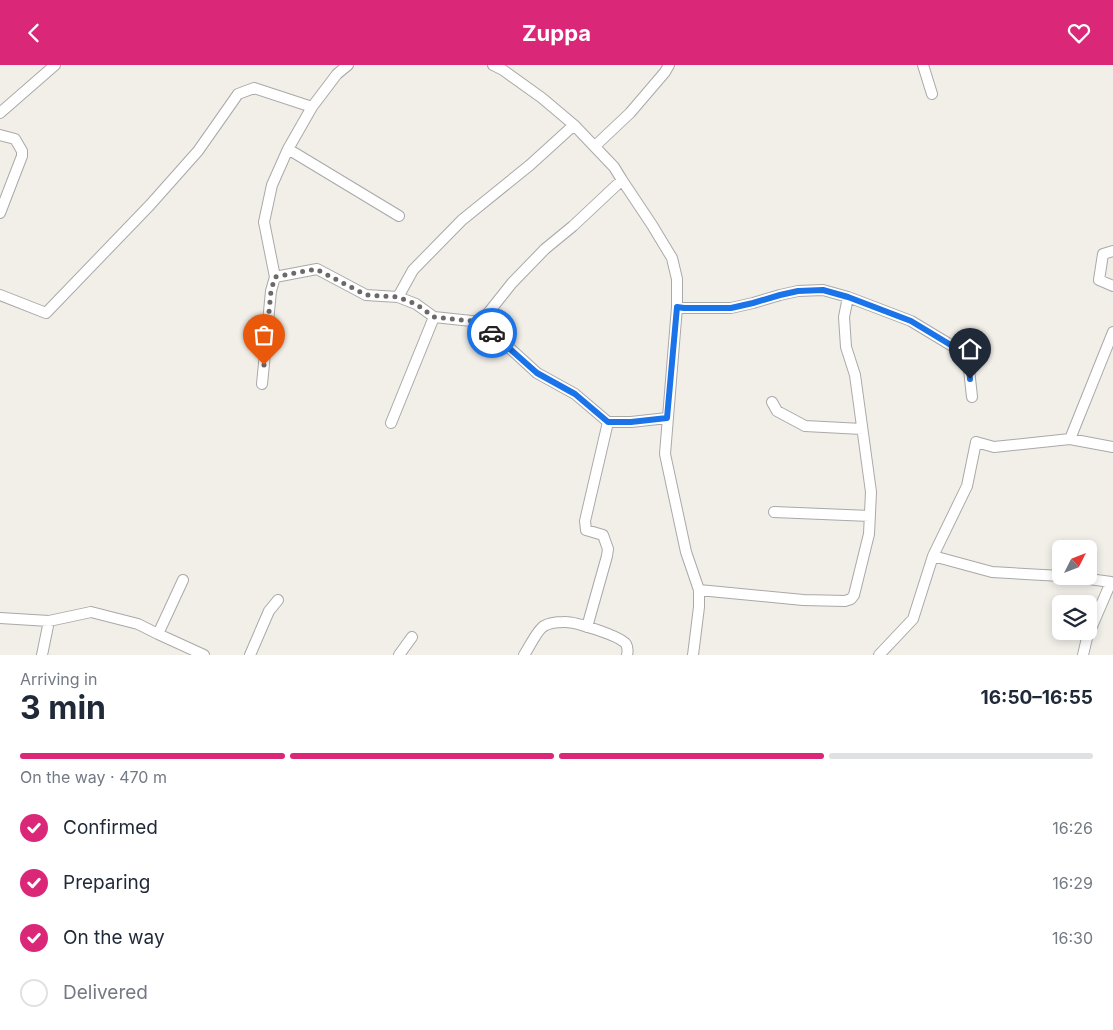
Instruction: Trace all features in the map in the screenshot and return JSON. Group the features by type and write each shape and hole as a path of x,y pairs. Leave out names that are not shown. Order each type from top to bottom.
{"street":[{"path":"0,113 55,65"},
{"path":"262,384 271,291 275,277 264,222 272,185 288,149 312,107 337,74 348,65"},
{"path":"595,145 630,113 669,65"},
{"path":"924,65 932,94"},
{"path":"500,67 542,98 595,145 614,167 672,258 677,279 677,307 665,454 686,552 699,590 699,607 693,655"},
{"path":"0,295 46,313 150,205 198,151 238,94 254,88 312,107"},
{"path":"398,297 413,269 462,221 530,165 574,125"},
{"path":"0,135 15,139 22,151 22,156 0,213"},
{"path":"288,149 400,216"},
{"path":"481,322 512,283 545,249 573,226 622,180"},
{"path":"1113,251 1103,254 1099,279 1113,286"},
{"path":"275,277 316,269 366,295 398,297 416,304 434,317 481,322 537,373 575,394 608,422 631,422 667,418"},
{"path":"677,307 731,308 798,291 823,290 848,297 911,321 964,353 968,360 972,397"},
{"path":"699,590 803,600 845,601 854,595 869,534 871,492 855,375 846,347 844,317 848,297"},
{"path":"391,423 434,317"},
{"path":"1070,439 1113,332"},
{"path":"772,402 777,411 805,426 862,429"},
{"path":"587,627 608,549 603,535 586,530 585,521 608,422"},
{"path":"880,655 913,619 933,556 968,486 976,442 994,447 1070,439 1113,447"},
{"path":"774,512 870,516"},
{"path":"933,556 992,572 1052,575"},
{"path":"1083,655 1086,638 1112,582 1098,580"},
{"path":"158,634 183,581"},
{"path":"250,655 269,611 278,600"},
{"path":"0,618 49,621 91,612 138,623 204,655"},
{"path":"42,655 49,621"},
{"path":"524,655 538,632 544,626 565,621 618,637 627,645 627,655"},
{"path":"399,655 412,637"}],"way so far":[{"path":"264,365 271,291 275,277 316,269 366,295 398,297 416,304 434,317 481,322 492,333"}],"route":[{"path":"492,333 537,373 575,394 608,422 631,422 667,418 677,307 731,308 798,291 823,290 848,297 911,321 964,353 968,360 970,379"}]}
